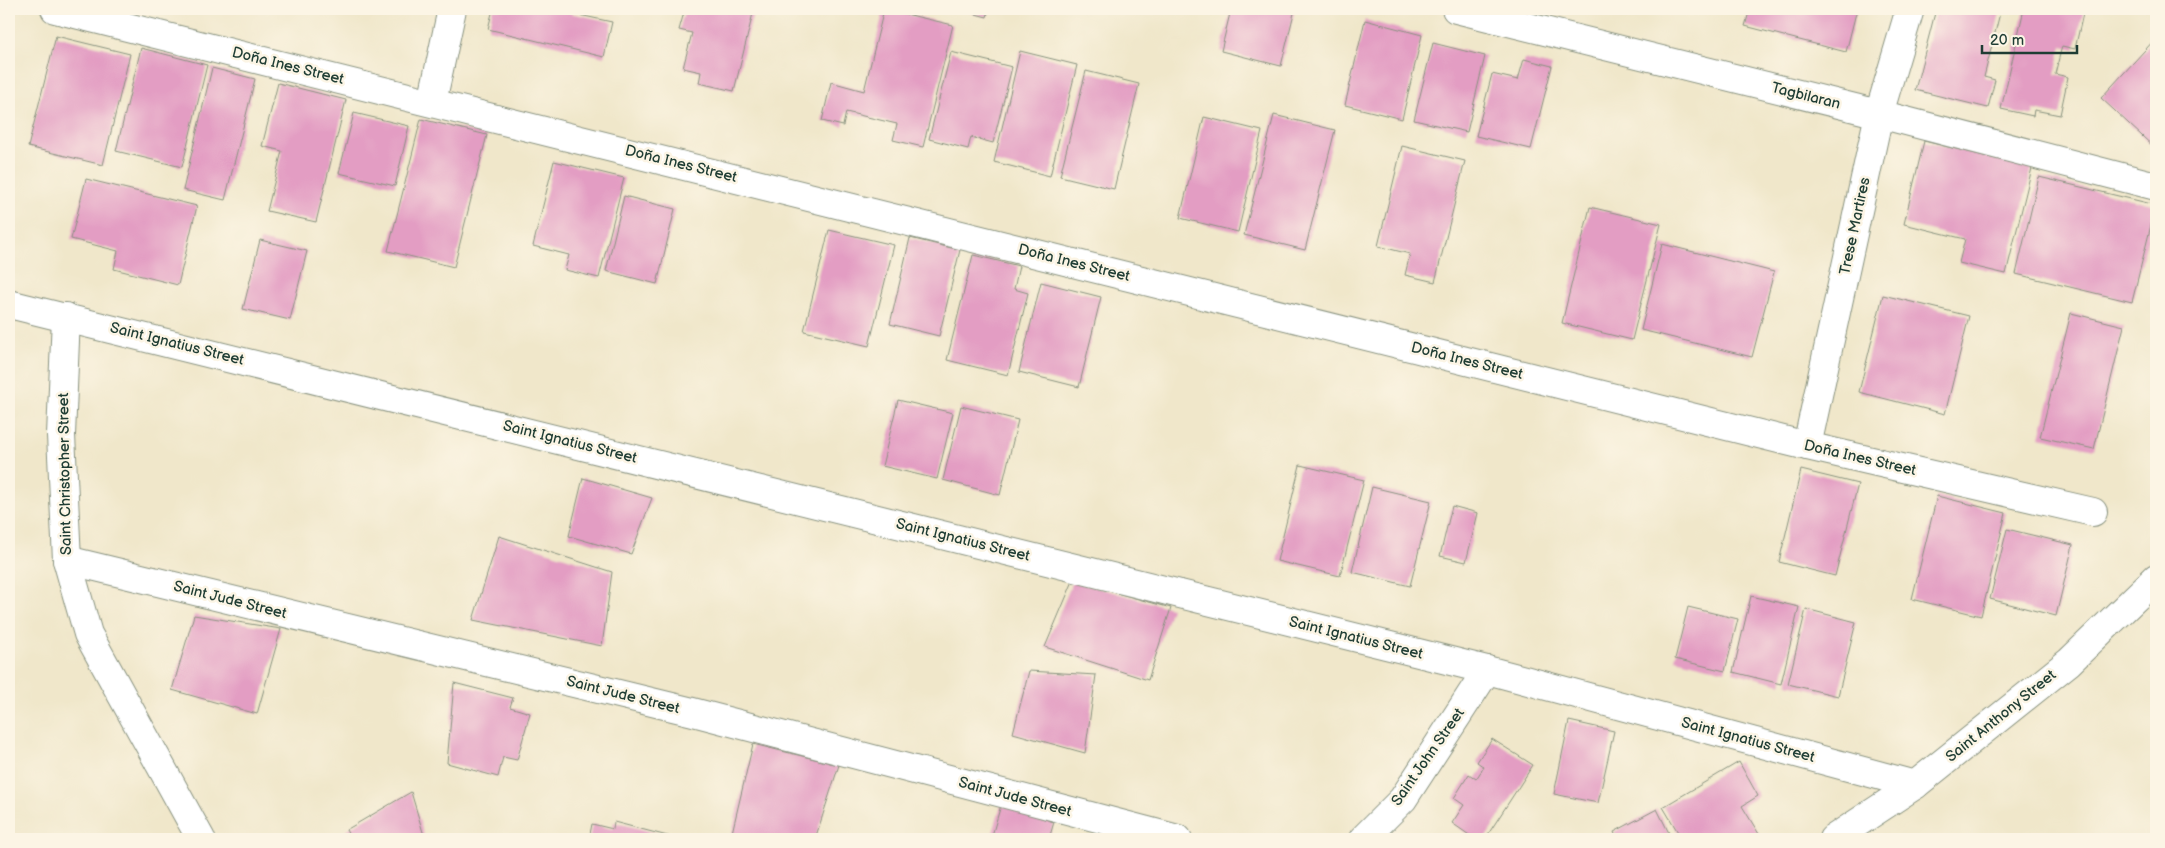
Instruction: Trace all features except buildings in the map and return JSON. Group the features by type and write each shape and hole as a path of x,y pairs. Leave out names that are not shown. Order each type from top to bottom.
{"street":[{"name":"Doña Ines Street","path":"55,9 1807,446 2093,512"},
{"path":"432,102 452,9"},
{"name":"Tagbilaran","path":"1456,9 1880,114 2156,186"},
{"name":"Trese Martires","path":"1807,446 1880,114 1910,9"},
{"name":"Saint Ignatius Street","path":"9,304 66,316 1487,670 1915,785"},
{"name":"Saint Christopher Street","path":"66,316 62,435 67,560 88,634 201,839"},
{"name":"Saint Jude Street","path":"67,560 693,712 1178,839"},
{"name":"Saint Anthony Street","path":"1833,839 1915,785 2069,662 2156,578"},
{"name":"Saint John Street","path":"1363,839 1402,799 1487,670"}]}
